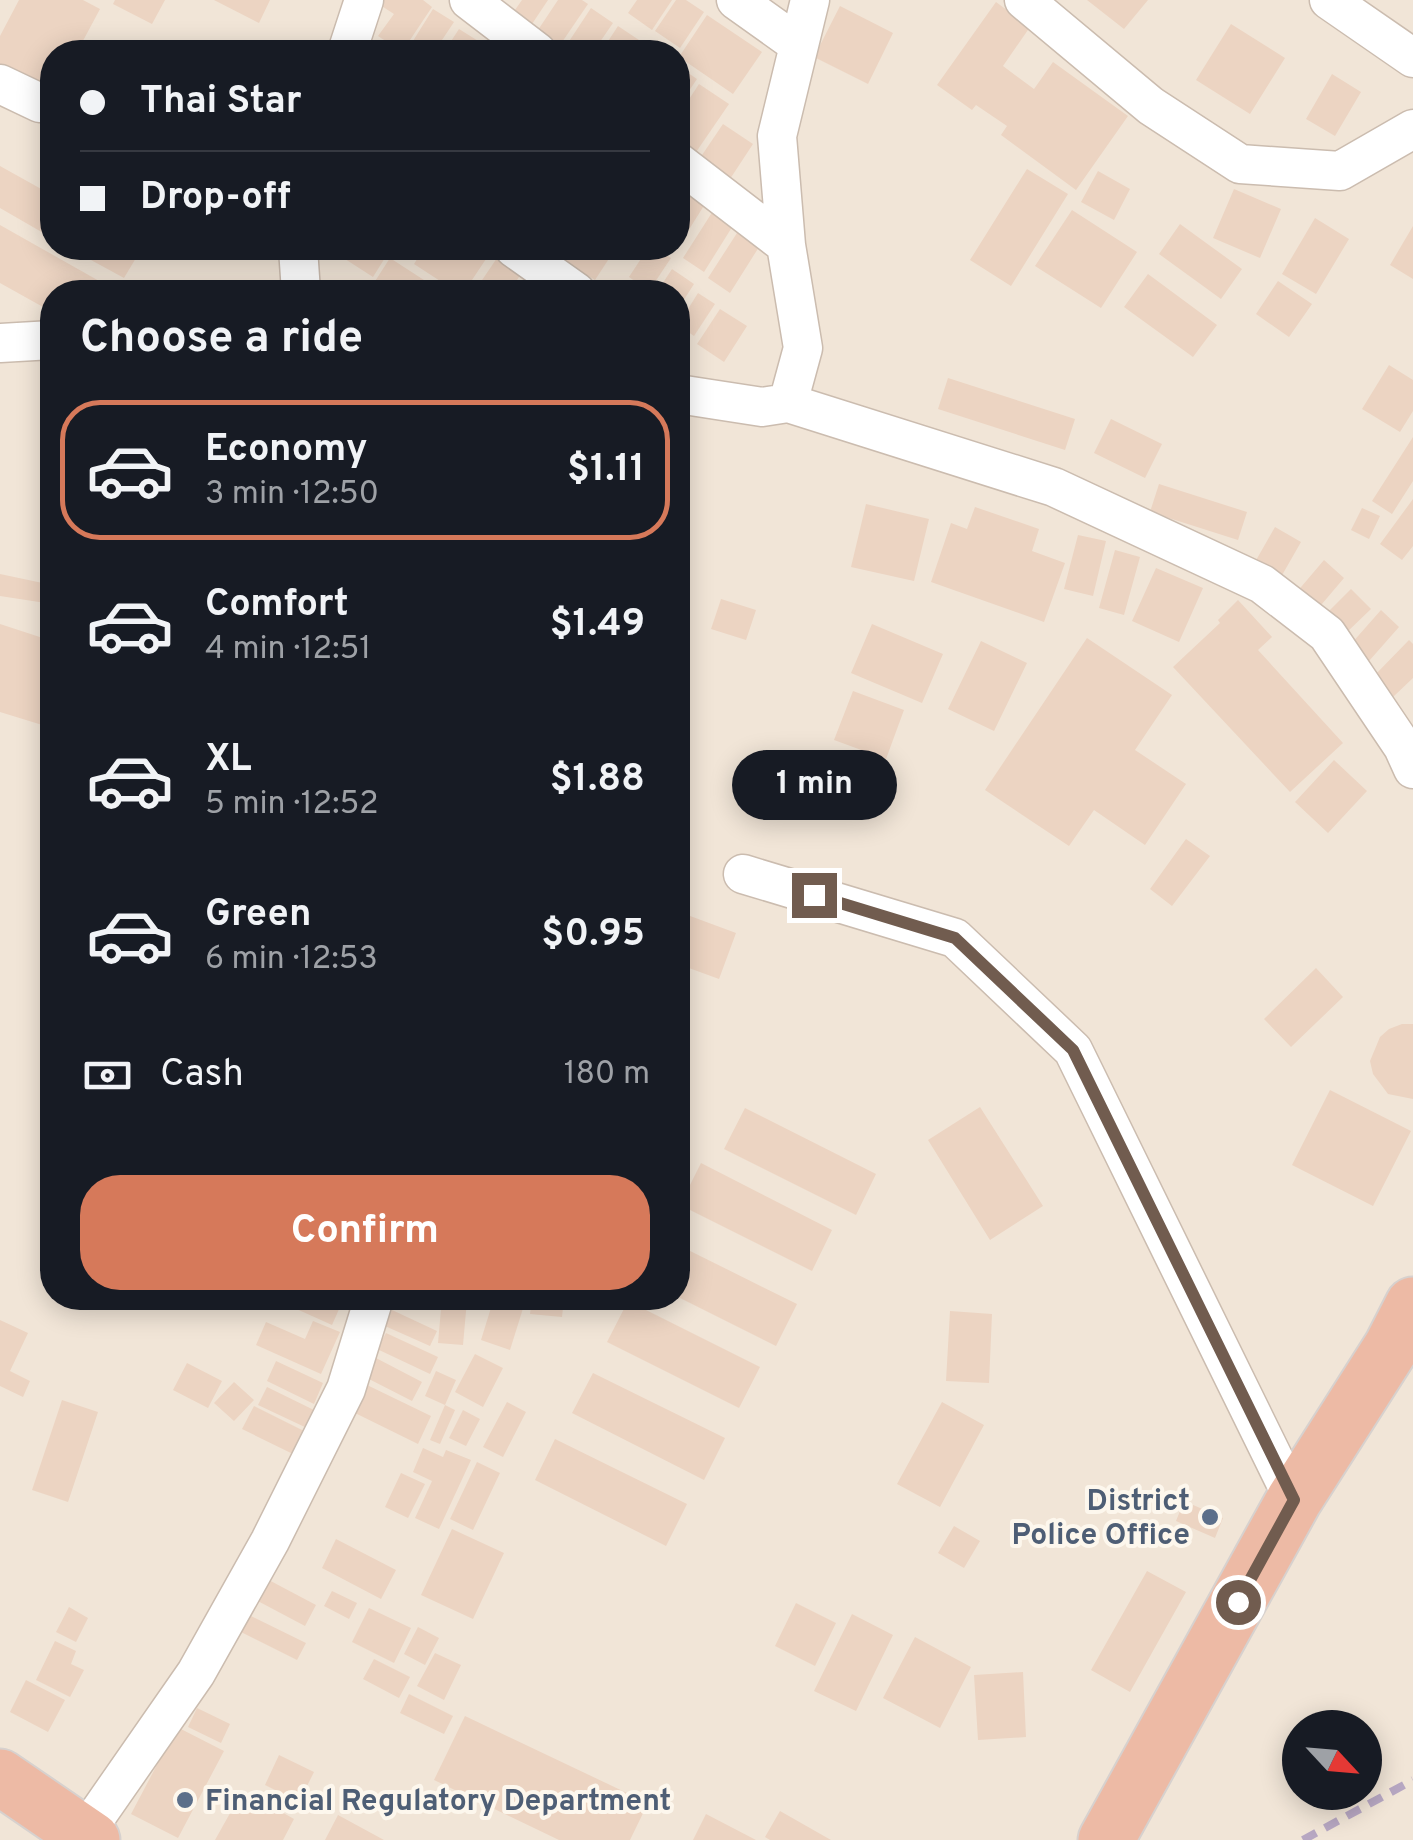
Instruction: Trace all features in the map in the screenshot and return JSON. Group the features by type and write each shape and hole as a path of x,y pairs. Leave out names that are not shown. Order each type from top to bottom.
{"highway":[{"path":"1106,1840 1294,1500 1406,1334"},
{"path":"0,1777 88,1837"}],"street":[{"path":"352,40 364,0"},
{"path":"469,0 521,40"},
{"path":"736,0 799,45"},
{"path":"788,403 803,348 786,245 777,136 810,0"},
{"path":"1024,0 1152,106 1240,164 1340,172 1413,128"},
{"path":"1329,0 1413,58"},
{"path":"0,84 40,103"},
{"path":"690,171 786,245"},
{"path":"531,260 559,280"},
{"path":"0,343 40,341"},
{"path":"690,381 762,408 788,403 1054,486 1262,584 1327,634 1413,769"},
{"path":"743,874 955,938 1073,1050 1294,1500"},
{"path":"88,1837 196,1673 270,1541 346,1390 370,1310"}],"shaded area":[{"path":"0,0 1413,0 1413,1840 0,1840"}],"building":[{"path":"19,0 83,0 100,9 83,40 40,40 40,93 0,71 0,36"},
{"path":"115,0 165,0 152,24 113,4"},
{"path":"214,0 270,0 259,23"},
{"path":"423,0 432,7 410,40 384,40 378,36 394,14 377,3"},
{"path":"522,0 548,0 528,30 510,17"},
{"path":"558,0 582,0 588,4 563,40 540,40 534,36"},
{"path":"637,0 672,0 652,30 628,13"},
{"path":"676,0 686,0 704,12 685,40 668,40 655,31"},
{"path":"1087,0 1148,0 1124,29"},
{"path":"996,2 1030,27 1003,66 1034,89 1053,62 1128,116 1076,190 1001,135 1007,126 976,105 972,110 937,85"},
{"path":"840,6 893,33 868,84 814,57"},
{"path":"591,8 613,23 601,40 570,40"},
{"path":"433,9 454,22 442,40 414,40"},
{"path":"707,15 762,52 733,94 690,65 690,40"},
{"path":"1231,24 1285,58 1250,114 1196,80"},
{"path":"618,26 639,40 609,40"},
{"path":"459,29 477,40 452,40"},
{"path":"1332,74 1361,92 1335,136 1306,119"},
{"path":"699,84 729,104 692,158 690,157 690,98"},
{"path":"723,124 753,144 730,179 700,158"},
{"path":"0,166 40,188 40,231 0,208"},
{"path":"1027,169 1068,194 1011,286 970,260"},
{"path":"1098,171 1130,189 1114,220 1081,202"},
{"path":"1234,189 1281,209 1260,258 1213,238"},
{"path":"690,194 705,204 690,228"},
{"path":"1072,210 1137,252 1101,308 1035,266"},
{"path":"713,211 734,224 704,272 686,260 690,260 690,247"},
{"path":"1315,218 1349,239 1316,294 1282,274"},
{"path":"1180,224 1242,269 1221,299 1159,254"},
{"path":"0,225 40,248 40,260 62,260 97,280 40,280 40,305 0,283"},
{"path":"1413,226 1413,279 1390,265"},
{"path":"737,233 759,247 730,293 708,278"},
{"path":"91,260 135,260 124,278"},
{"path":"347,260 384,260 373,277"},
{"path":"389,260 393,260 424,280 376,280"},
{"path":"416,260 485,260 472,280 439,280 414,264"},
{"path":"496,260 521,274 517,280 482,280"},
{"path":"567,260 608,260 595,280"},
{"path":"640,260 670,260 656,280 629,277"},
{"path":"672,269 688,280 665,280"},
{"path":"1148,274 1217,325 1193,357 1124,307"},
{"path":"1278,281 1312,304 1289,337 1256,314"},
{"path":"698,293 715,304 694,336 690,333 690,306"},
{"path":"720,309 747,326 724,362 697,344"},
{"path":"1389,365 1413,380 1413,411 1400,432 1362,409"},
{"path":"948,378 1075,419 1065,450 938,409"},
{"path":"1111,419 1162,444 1145,478 1094,453"},
{"path":"1413,437 1413,481 1392,514 1372,501"},
{"path":"1159,484 1247,512 1238,540 1150,512"},
{"path":"1413,499 1413,546 1402,560 1380,544"},
{"path":"866,504 929,519 914,581 851,567"},
{"path":"975,507 1039,529 1032,551 1065,563 1044,622 931,582 951,523 967,529"},
{"path":"1362,508 1380,516 1369,539 1351,530"},
{"path":"1275,527 1301,542 1281,577 1255,562"},
{"path":"1078,535 1106,541 1093,596 1064,589"},
{"path":"1115,550 1140,557 1124,615 1099,608"},
{"path":"1324,560 1344,578 1316,611 1296,593"},
{"path":"1156,568 1203,588 1179,642 1132,621"},
{"path":"0,574 40,582 40,602 0,596"},
{"path":"1351,589 1371,609 1345,634 1325,615"},
{"path":"721,599 756,610 746,640 711,629"},
{"path":"1238,600 1272,637 1258,650 1343,743 1290,792 1173,667 1220,623 1218,620"},
{"path":"1381,610 1399,627 1369,661 1351,644"},
{"path":"0,624 40,637 40,724 0,712"},
{"path":"872,624 943,654 922,703 851,673"},
{"path":"1087,638 1172,695 1135,750 1186,784 1145,845 1094,810 1069,846 985,790"},
{"path":"1409,640 1413,644 1413,678 1393,697 1373,677"},
{"path":"981,641 1027,663 994,731 948,709"},
{"path":"853,691 904,710 886,759 834,740"},
{"path":"1334,760 1367,791 1328,833 1295,802"},
{"path":"1186,839 1210,856 1172,906 1150,889"},
{"path":"690,916 736,933 719,979 690,968"},
{"path":"1316,968 1343,997 1291,1047 1264,1019"},
{"path":"1402,1024 1413,1024 1413,1099 1388,1094 1373,1074 1370,1061 1380,1037"},
{"path":"1330,1090 1411,1131 1373,1206 1292,1165"},
{"path":"980,1107 1043,1206 990,1240 928,1140"},
{"path":"745,1108 876,1174 856,1215 724,1149"},
{"path":"701,1163 832,1230 812,1271 690,1210 690,1185"},
{"path":"690,1251 797,1304 776,1346 690,1303"},
{"path":"299,1310 339,1310 332,1325"},
{"path":"392,1310 437,1331 430,1346 385,1326"},
{"path":"441,1310 466,1310 463,1345 438,1343"},
{"path":"490,1310 522,1310 510,1350 481,1340"},
{"path":"530,1310 563,1310 562,1317 530,1314"},
{"path":"623,1310 646,1310 760,1367 739,1408 607,1342"},
{"path":"950,1311 992,1314 989,1383 946,1381"},
{"path":"0,1320 28,1333 10,1371 30,1381 23,1397 0,1386"},
{"path":"313,1321 340,1332 321,1374 256,1345 266,1322 305,1339"},
{"path":"386,1333 438,1357 430,1374 377,1349"},
{"path":"475,1354 503,1368 483,1407 455,1392"},
{"path":"376,1358 422,1382 412,1401 367,1378"},
{"path":"276,1361 323,1383 314,1404 267,1381"},
{"path":"187,1363 222,1381 208,1408 173,1390"},
{"path":"436,1371 456,1380 445,1405 425,1396"},
{"path":"593,1373 725,1438 704,1480 572,1413"},
{"path":"234,1382 254,1400 234,1421 214,1403"},
{"path":"367,1385 431,1416 418,1444 353,1412"},
{"path":"267,1387 318,1412 309,1429 258,1405"},
{"path":"62,1400 98,1412 68,1502 32,1490"},
{"path":"507,1402 526,1412 503,1457 483,1447"},
{"path":"942,1402 984,1425 940,1507 897,1484"},
{"path":"445,1405 455,1410 440,1444 430,1440"},
{"path":"254,1406 306,1432 295,1455 242,1429"},
{"path":"463,1410 480,1419 466,1446 449,1438"},
{"path":"555,1439 687,1504 666,1546 535,1480"},
{"path":"423,1448 443,1457 446,1450 471,1460 439,1529 415,1518 432,1481 413,1472"},
{"path":"477,1462 500,1473 473,1530 450,1519"},
{"path":"401,1473 425,1484 408,1518 385,1507"},
{"path":"1184,1501 1223,1518 1215,1538 1176,1521"},
{"path":"954,1526 980,1541 964,1568 938,1553"},
{"path":"452,1529 504,1553 473,1619 421,1595"},
{"path":"336,1539 396,1570 381,1599 322,1568"},
{"path":"1147,1571 1186,1592 1130,1692 1091,1670"},
{"path":"265,1578 316,1605 305,1626 254,1599"},
{"path":"332,1591 357,1603 349,1619 324,1606"},
{"path":"796,1603 836,1623 815,1666 775,1646"},
{"path":"69,1607 88,1618 76,1642 56,1632"},
{"path":"369,1608 411,1628 394,1663 352,1642"},
{"path":"245,1613 306,1643 297,1660 237,1630"},
{"path":"852,1614 893,1635 856,1711 814,1691"},
{"path":"418,1627 439,1638 425,1665 404,1654"},
{"path":"915,1637 971,1667 940,1728 883,1698"},
{"path":"55,1641 76,1651 71,1664 84,1670 70,1697 36,1680"},
{"path":"435,1653 461,1665 444,1700 417,1686"},
{"path":"374,1659 410,1677 399,1698 363,1679"},
{"path":"1023,1672 1026,1737 978,1740 974,1675"},
{"path":"26,1680 65,1700 48,1732 10,1712"},
{"path":"409,1694 453,1716 444,1734 400,1713"},
{"path":"197,1708 230,1724 221,1743 188,1727"},
{"path":"465,1716 648,1803 630,1840 559,1840 434,1780"},
{"path":"177,1727 224,1751 178,1838 131,1814"},
{"path":"279,1755 314,1772 299,1802 265,1785"},
{"path":"243,1790 294,1819 283,1840 215,1840"},
{"path":"780,1811 831,1840 770,1840 765,1837"},
{"path":"706,1814 756,1840 693,1840"},
{"path":"338,1815 384,1840 325,1840"}],"railway":[{"path":"1303,1840 1413,1780"}],"place":[{"name":"District Police Office","path":"1210,1517"},
{"name":"Financial Regulatory Department","path":"185,1800"}],"route":[{"path":"814,895 955,938 1073,1050 1294,1500 1238,1602"}]}
